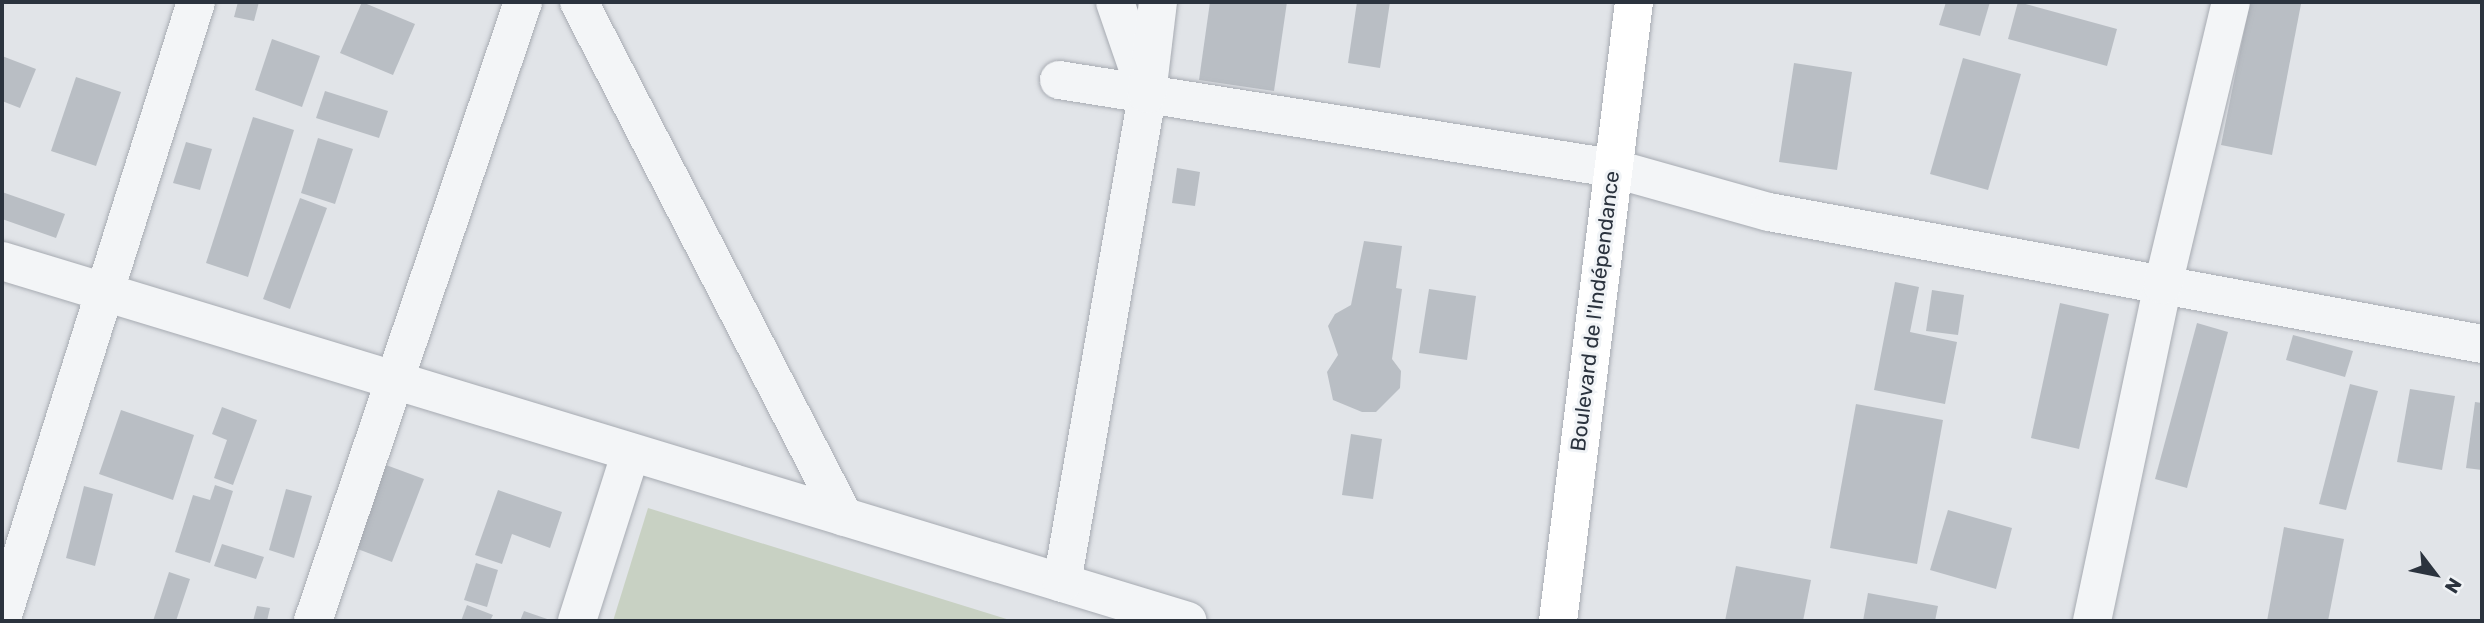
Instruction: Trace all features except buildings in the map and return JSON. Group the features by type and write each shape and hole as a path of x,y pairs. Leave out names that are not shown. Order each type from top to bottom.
{"highway":[{"name":"Boulevard de l'Indépendance","path":"1558,621 1634,2"}],"street":[{"path":"2,618 196,2"},
{"path":"313,621 523,2"},
{"path":"579,2 844,517"},
{"path":"1115,2 1147,94"},
{"path":"1062,583 1147,94 1158,2"},
{"path":"2092,621 2163,285 2231,2"},
{"path":"1059,80 1612,168 1769,212 2482,344"},
{"path":"2,261 1188,621"},
{"path":"577,621 631,452"}],"green space":[{"path":"648,508 1013,621 613,621"}]}
